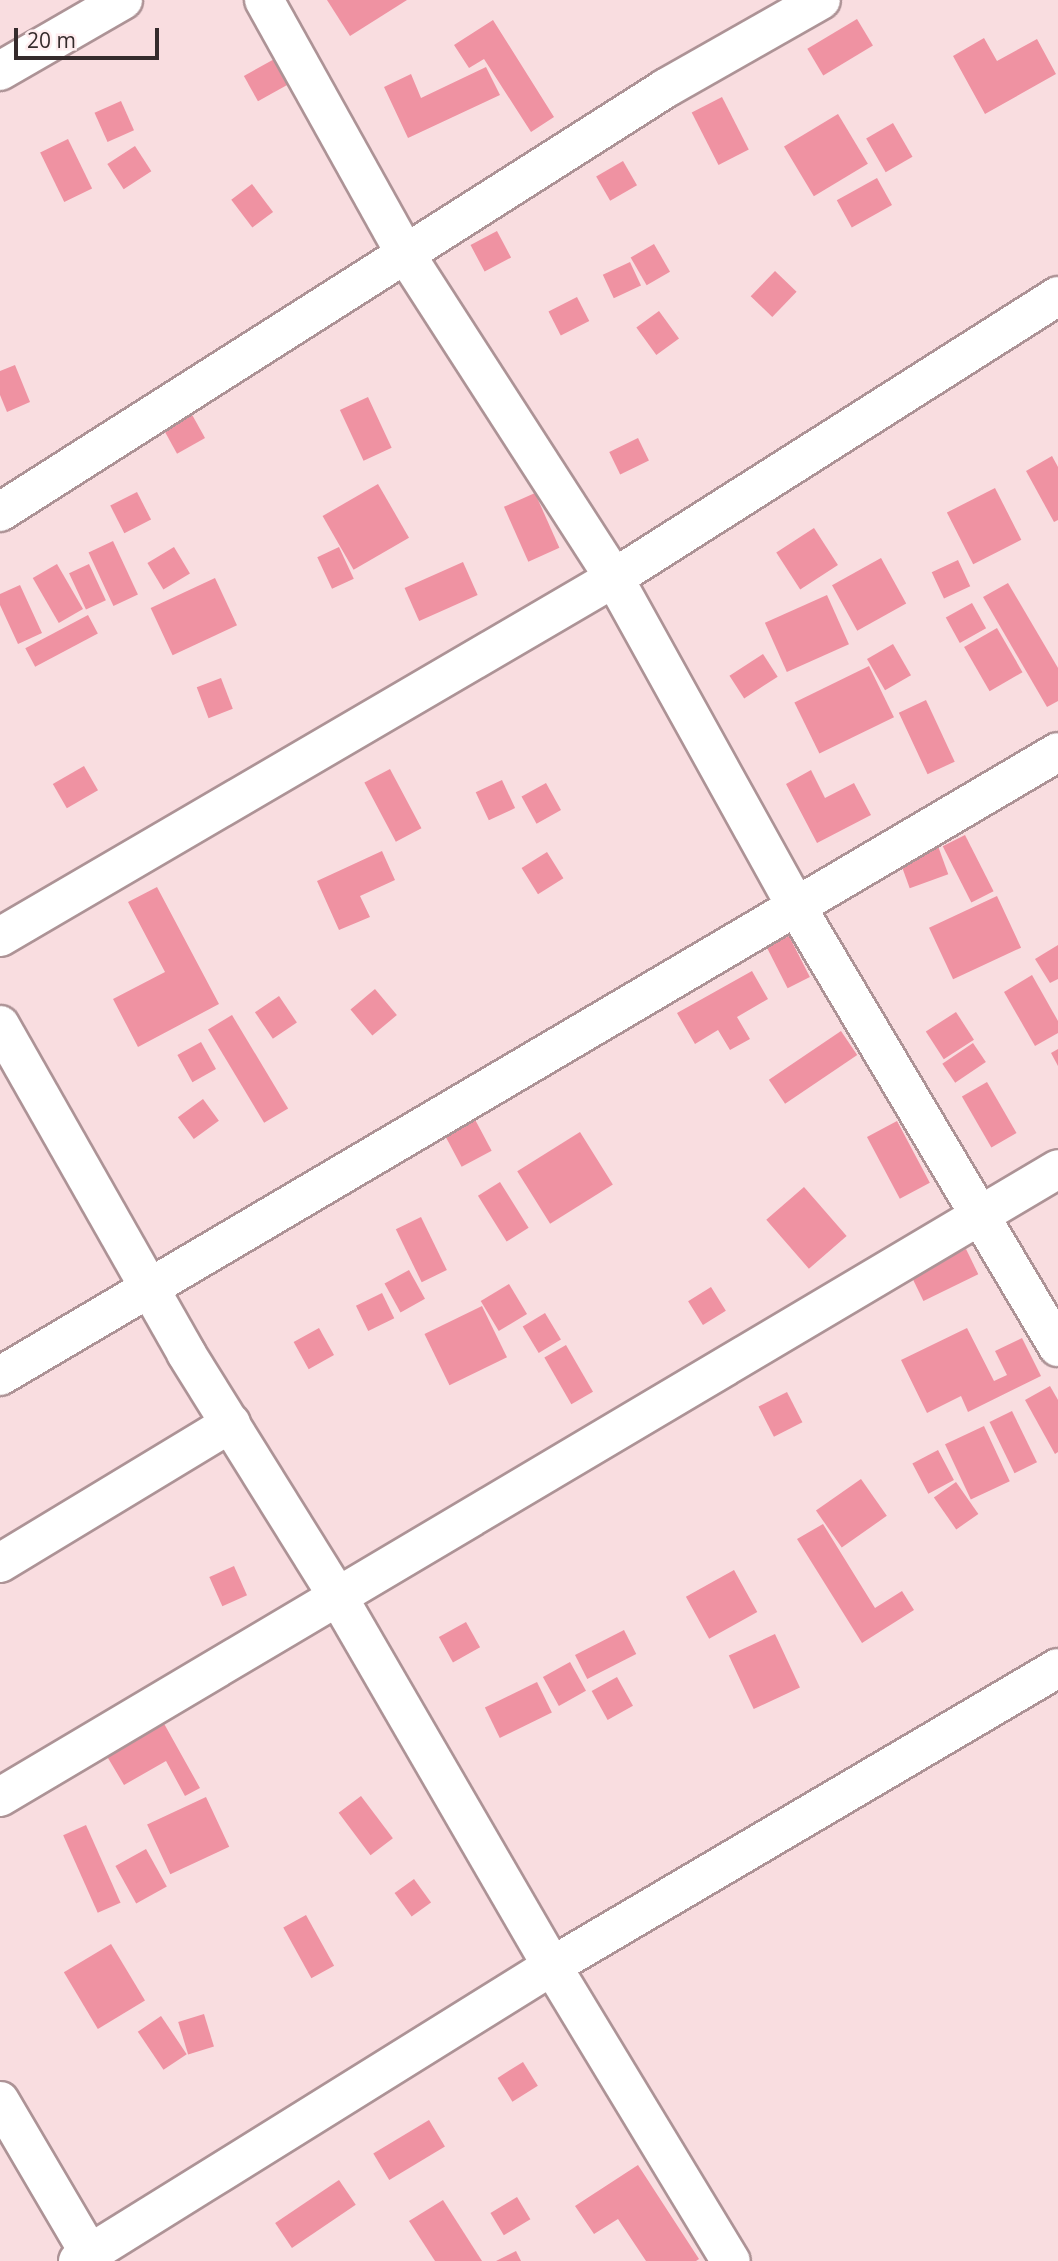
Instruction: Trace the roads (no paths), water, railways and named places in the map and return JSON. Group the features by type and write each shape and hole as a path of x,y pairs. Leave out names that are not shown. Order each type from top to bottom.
{"street":[{"path":"0,71 123,0"},
{"path":"264,0 406,255 614,578 796,906 1058,1347"},
{"path":"0,513 666,88 821,0"},
{"path":"0,937 614,578 1058,296"},
{"path":"0,1377 1058,752"},
{"path":"0,1026 151,1290 338,1597 552,1966 731,2261"},
{"path":"0,1797 978,1214 1058,1169"},
{"path":"0,1563 231,1423"},
{"path":"0,2101 87,2259 552,1966 1058,1668"}]}
